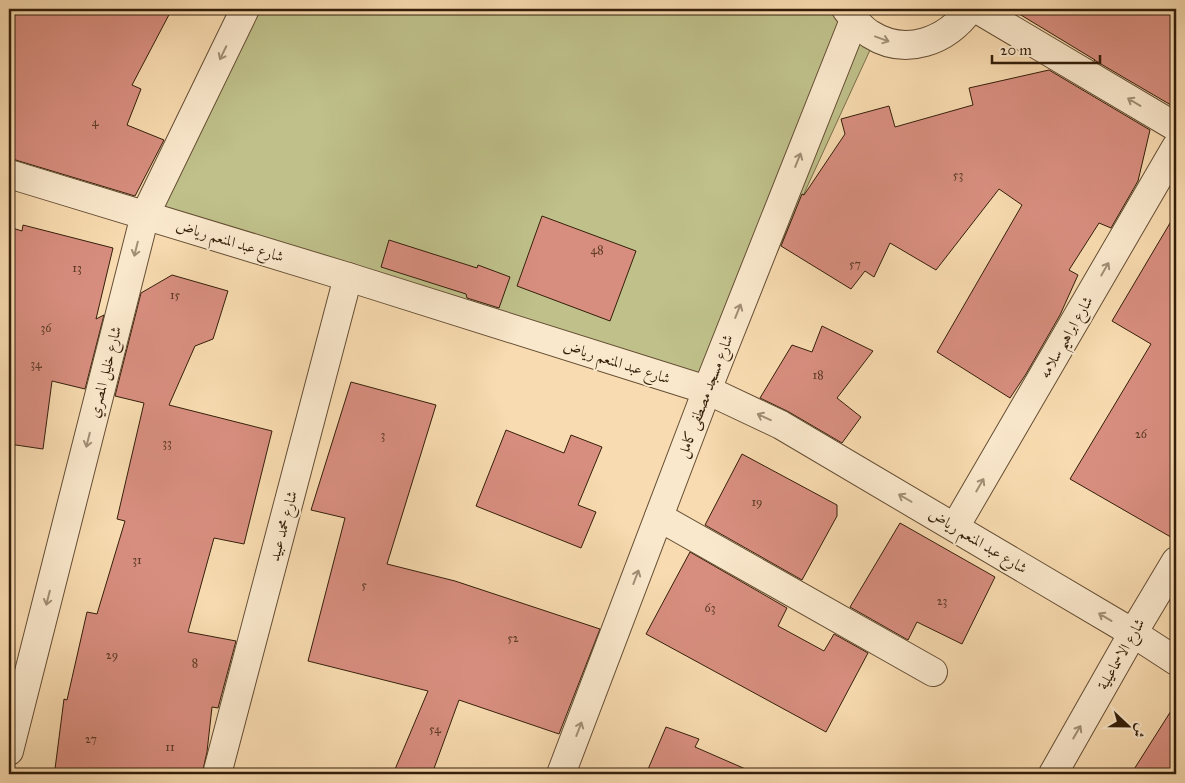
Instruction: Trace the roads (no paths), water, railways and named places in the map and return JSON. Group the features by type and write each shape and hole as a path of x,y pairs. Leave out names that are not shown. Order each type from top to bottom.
{"street":[{"name":"شارع خليل المصري","path":"9,751 145,215 244,9"},
{"path":"850,14 870,34 886,41 918,44 935,40 950,31 970,9"},
{"path":"977,9 1176,127"},
{"name":"شارع مسجد مصطفى كامل","path":"561,774 850,14"},
{"name":"شارع ابراهيم سلامه","path":"955,527 1176,147"},
{"name":"شارع عبد المنعم رياض","path":"9,174 348,277 706,390 781,425 1133,633 1176,661"},
{"name":"شارع محمد عبيد","path":"217,774 348,277"},
{"path":"659,517 933,672"},
{"name":"شارع الاسماعيلية","path":"1053,774 1176,560"}]}
